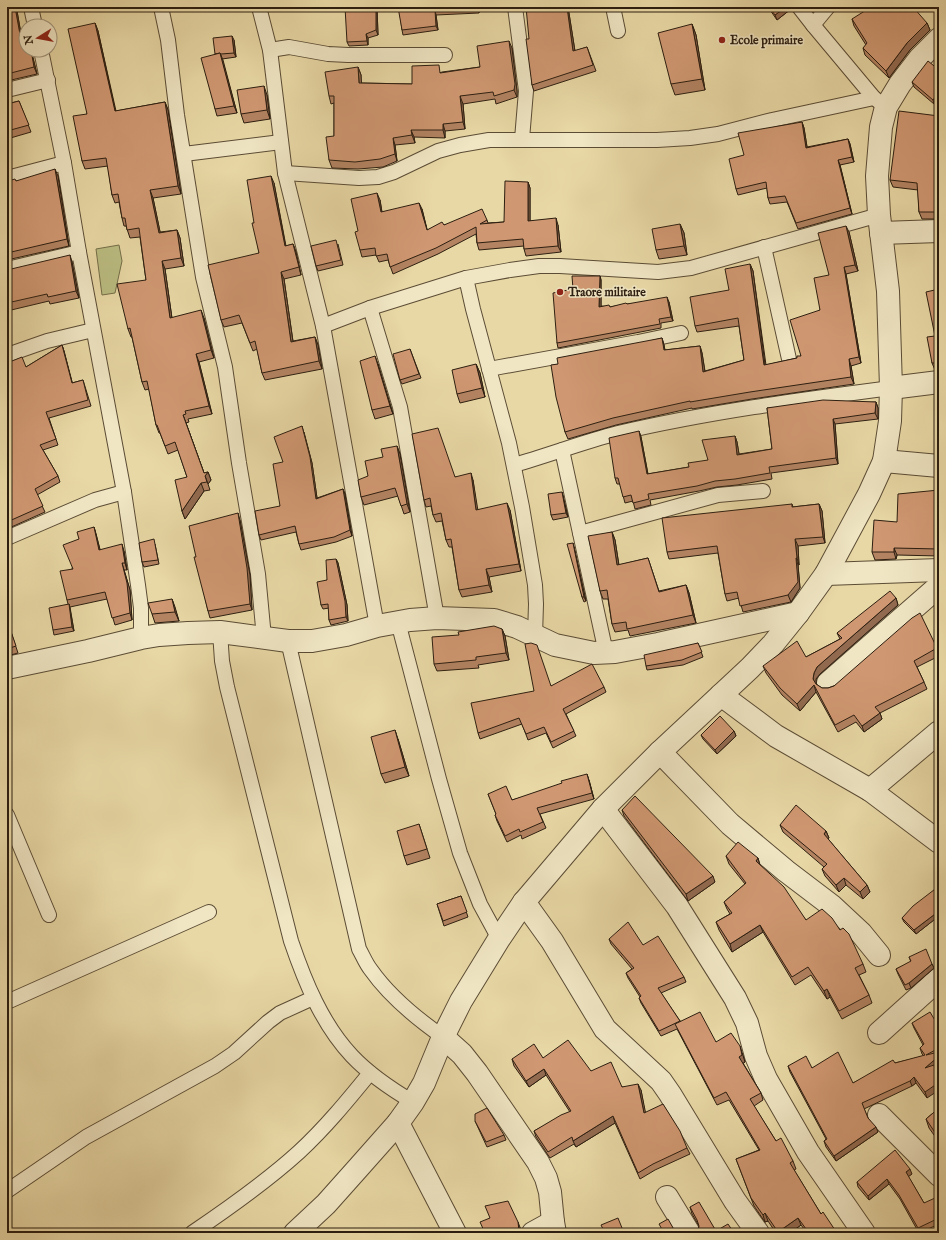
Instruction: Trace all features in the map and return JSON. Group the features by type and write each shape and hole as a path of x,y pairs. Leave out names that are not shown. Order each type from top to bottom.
{"street":[{"path":"295,1233 330,1198 398,1123 413,1102 424,1083 443,1037 461,1001 499,939 524,902 603,809 660,752 750,668 768,649 798,613 826,574 884,461 890,421 891,388 888,291 880,224 877,176 881,127 880,102 900,84 920,58 939,38"},
{"path":"880,224 939,231"},
{"path":"891,388 939,382"},
{"path":"884,461 939,466"},
{"path":"826,574 939,570"},
{"path":"828,683 939,586"},
{"path":"7,668 141,638 188,633 220,632 288,641 312,640 346,635 377,626 398,622 437,618 494,620 517,627 555,645 573,650 594,653 658,644 798,613"},
{"path":"721,695 776,736 870,790 939,842"},
{"path":"870,790 939,732"},
{"path":"660,752 730,824 786,871 832,906 861,933 879,955"},
{"path":"603,809 677,906 735,998 747,1023 756,1056 766,1079 808,1152 864,1233"},
{"path":"524,902 552,941 605,1029 661,1081 735,1201 758,1233"},
{"path":"879,1033 939,979"},
{"path":"443,1037 462,1054 477,1073 538,1162 546,1178 550,1192 554,1228 533,1233"},
{"path":"879,1115 939,1175"},
{"path":"398,1123 455,1233"},
{"path":"667,1197 689,1233"}],"lane":[{"path":"31,7 33,18"},
{"path":"161,7 168,40 177,115 203,277 225,367 239,463 258,574 264,638"},
{"path":"259,7 270,50 285,174 323,326 377,626"},
{"path":"514,7 526,91 522,140"},
{"path":"613,7 618,31"},
{"path":"799,7 812,25 880,102"},
{"path":"812,25 828,7"},
{"path":"270,50 290,47 328,54 445,55"},
{"path":"43,58 64,163 93,330 124,492 141,608 141,638"},
{"path":"7,90 48,80"},
{"path":"285,174 359,178 378,177 394,172 438,151 460,145 489,140 657,140 690,138 718,134 880,102"},
{"path":"184,154 281,142"},
{"path":"7,178 64,163"},
{"path":"323,326 370,308 466,278 539,266 658,272 691,268 764,247 880,224"},
{"path":"764,247 789,359"},
{"path":"7,269 79,252"},
{"path":"466,278 472,309 514,465 535,585 535,636"},
{"path":"370,308 400,408 437,618"},
{"path":"7,355 47,341 93,330"},
{"path":"489,369 680,333"},
{"path":"514,465 617,434 707,414 891,388"},
{"path":"562,450 606,652"},
{"path":"580,533 718,495 763,491"},
{"path":"7,538 95,500 124,492"},
{"path":"398,622 460,853 480,904 499,939"},
{"path":"220,632 222,661 227,687 291,941 301,971 313,998 337,1038 352,1056 370,1073 394,1091 413,1102"},
{"path":"288,641 359,949 370,970 388,991 413,1014 443,1037"},
{"path":"7,815 49,916"},
{"path":"7,1002 209,912"},
{"path":"7,1191 86,1137 215,1066 234,1053 280,1013 313,998"},
{"path":"192,1233 258,1186 299,1152 340,1111 370,1073"}],"green space":[{"path":"119,245 122,261 115,293 102,295 96,249"}],"building":[{"path":"7,7 15,7 18,24 18,58 32,58 34,67 7,74"},
{"path":"345,7 376,7 376,30 366,34 367,41 347,42"},
{"path":"398,7 478,7 478,9 435,10 436,26 402,30"},
{"path":"526,7 567,7 573,51 587,47 593,65 532,85 526,39 529,39"},
{"path":"769,7 786,7 775,15"},
{"path":"871,7 913,7 927,23 907,43 886,71 863,48 867,43 852,19"},
{"path":"95,23 115,111 165,102 178,186 150,190 159,233 177,230 181,258 162,261 170,318 201,310 211,350 196,354 209,406 185,411 186,414 183,415 204,473 208,472 205,476 207,482 201,483 182,511 175,480 187,477 175,442 165,446 156,425 147,381 142,382 130,328 128,329 117,284 146,280 139,228 127,230 125,218 122,218 118,194 112,195 106,158 82,161 73,116 87,114 68,29"},
{"path":"692,24 702,79 671,84 658,33"},
{"path":"232,36 234,53 215,54 213,38"},
{"path":"509,41 515,84 514,90 494,96 493,92 460,96 463,122 443,124 443,130 411,130 412,135 393,138 395,154 380,159 355,162 329,160 326,137 334,136 334,96 329,96 325,72 358,67 359,83 412,84 412,66 439,65 440,73 480,67 477,46"},
{"path":"220,53 234,106 215,109 201,58"},
{"path":"928,61 939,70 939,92 933,100 912,82"},
{"path":"264,86 267,110 241,114 237,90"},
{"path":"19,101 29,125 7,131 7,104"},
{"path":"899,111 939,116 939,213 919,212 917,183 890,180"},
{"path":"802,122 806,148 848,139 852,157 838,160 850,208 796,223 785,196 768,198 766,182 736,189 729,159 744,155 738,133"},
{"path":"55,169 67,239 7,253 7,179 8,181 15,179 16,181"},
{"path":"271,176 285,246 293,244 299,267 281,272 291,342 315,337 319,361 262,373 255,341 250,343 239,315 221,320 208,265 259,253 252,223 254,223 247,180"},
{"path":"505,181 528,182 528,221 556,218 558,246 524,249 523,239 477,243 476,227 436,248 390,267 387,254 376,256 375,248 360,250 355,232 358,231 351,199 377,193 381,212 419,203 427,230 442,222 444,225 482,209 487,220 480,224 504,222"},
{"path":"680,224 684,246 656,250 652,229"},
{"path":"846,226 855,265 844,267 859,357 849,359 851,377 690,401 613,418 565,432 556,397 551,365 558,364 557,358 662,338 664,350 700,346 703,372 744,360 738,318 695,326 690,297 729,290 725,269 750,264 764,365 801,356 790,320 820,310 814,278 829,275 818,233"},
{"path":"336,240 341,260 316,266 311,246"},
{"path":"70,255 76,291 48,297 47,294 7,303 7,270"},
{"path":"572,276 600,276 599,307 609,305 610,307 667,297 671,317 659,319 660,324 557,343 553,293 573,289"},
{"path":"939,289 939,363 932,363 927,337 935,336 926,292"},
{"path":"62,345 72,383 83,380 88,400 46,412 56,439 40,445 58,476 35,489 43,506 7,522 7,363 22,357 26,367"},
{"path":"410,349 419,374 400,380 393,354"},
{"path":"375,356 390,406 372,410 360,361"},
{"path":"476,364 482,388 457,394 452,370"},
{"path":"823,400 876,402 875,413 833,419 836,458 769,467 770,473 715,481 697,486 648,494 649,499 633,503 631,495 623,497 618,478 615,478 609,438 639,431 647,474 689,467 688,463 708,460 702,440 735,436 737,455 772,449 767,408"},
{"path":"302,426 310,457 316,499 343,489 350,530 334,537 299,544 295,526 259,535 255,511 280,506 273,464 283,462 274,437"},
{"path":"438,428 455,477 471,473 476,510 507,503 519,564 486,569 489,585 459,590 451,539 446,540 441,513 433,515 430,498 424,500 412,434"},
{"path":"397,446 407,504 401,506 395,488 361,497 358,480 368,476 365,461 383,457 381,449"},
{"path":"939,490 939,549 894,548 894,552 872,552 874,520 897,522 898,494"},
{"path":"562,492 566,513 551,515 548,494"},
{"path":"792,504 792,507 819,504 823,537 795,539 798,582 788,595 740,606 737,592 725,594 717,546 667,552 662,518"},
{"path":"238,513 247,568 250,604 208,611 194,557 196,557 189,526"},
{"path":"94,527 99,550 122,544 125,563 122,563 127,583 130,613 112,618 105,592 67,600 60,571 73,569 63,545 79,539 77,532"},
{"path":"612,532 617,565 648,558 659,592 686,585 693,615 627,629 626,622 612,624 607,590 600,591 588,536"},
{"path":"154,539 158,560 142,562 139,543"},
{"path":"573,543 584,597 582,597 567,544"},
{"path":"336,559 345,601 346,617 329,620 328,604 321,605 317,582 327,580 326,560"},
{"path":"890,591 896,598 817,667 814,673 813,679 816,684 822,688 834,686 912,618 920,613 937,648 914,661 924,682 875,707 880,713 862,726 854,715 835,725 814,685 797,704 780,688 763,666 797,641 806,657 842,638 837,633"},
{"path":"172,599 175,612 152,614 148,603"},
{"path":"69,604 72,627 53,630 49,608"},
{"path":"7,620 16,646 7,649"},
{"path":"494,626 502,629 506,653 476,657 476,660 434,664 432,637 459,635 458,632"},
{"path":"531,643 537,645 551,686 592,664 604,687 563,709 574,731 551,742 544,727 526,734 519,718 478,733 471,703 534,691 525,644"},
{"path":"698,643 702,652 682,660 646,666 644,655"},
{"path":"720,716 734,731 715,750 701,735"},
{"path":"395,730 405,767 381,774 371,737"},
{"path":"587,774 592,793 537,808 543,822 520,832 519,829 505,836 495,815 496,814 488,794 506,786 512,800 562,783 561,781"},
{"path":"635,796 713,876 686,894 622,810"},
{"path":"796,805 826,831 824,834 867,885 860,892 844,878 836,885 822,869 827,864 780,825"},
{"path":"419,824 427,849 404,856 397,831"},
{"path":"738,842 758,858 756,861 784,887 806,920 822,909 832,918 840,930 843,928 849,934 863,964 855,968 869,995 839,1011 827,989 824,991 808,967 792,977 760,925 730,944 716,922 732,913 724,902 746,883 726,856"},
{"path":"939,886 939,911 914,930 902,918 913,906"},
{"path":"461,896 467,912 443,921 437,904"},
{"path":"628,922 643,945 658,936 684,977 658,988 680,1021 659,1031 639,998 641,996 626,973 634,968 609,939"},
{"path":"926,949 932,964 905,985 896,969 911,961 909,957"},
{"path":"700,1012 716,1042 731,1033 740,1046 742,1055 739,1057 761,1093 750,1099 776,1141 781,1138 793,1161 790,1163 821,1214 823,1212 837,1233 809,1233 798,1218 778,1232 765,1213 763,1215 751,1198 736,1159 760,1150 726,1092 714,1098 675,1024"},
{"path":"930,1012 939,1027 939,1048 926,1055 939,1052 939,1056 925,1068 934,1065 938,1083 925,1092 914,1077 910,1081 862,1103 868,1118 876,1127 834,1156 824,1141 827,1139 788,1066 806,1056 812,1068 838,1052 853,1083 893,1060 895,1063 925,1055 920,1048 924,1044 912,1023"},
{"path":"568,1040 591,1071 611,1062 622,1087 638,1084 644,1113 663,1104 680,1131 687,1148 638,1173 613,1116 573,1141 572,1137 548,1152 534,1131 561,1115 571,1111 544,1069 526,1081 512,1059 534,1044 543,1058"},
{"path":"487,1108 504,1135 486,1142 475,1121 475,1114"},
{"path":"939,1108 939,1133 936,1134 926,1119"},
{"path":"895,1150 910,1169 906,1172 924,1203 935,1198 939,1206 939,1218 918,1228 899,1195 887,1179 868,1196 857,1182"},
{"path":"508,1201 518,1222 519,1231 522,1233 485,1233 480,1222 490,1218 485,1206"},
{"path":"699,1202 716,1231 728,1224 734,1233 697,1233 699,1226 690,1207"},
{"path":"618,1218 624,1233 605,1233 601,1225"},
{"path":"668,1219 676,1233 664,1233 659,1224"}],"place":[{"name":"Ecole primaire","path":"722,40"},
{"name":"Traore militaire","path":"560,292"}]}
